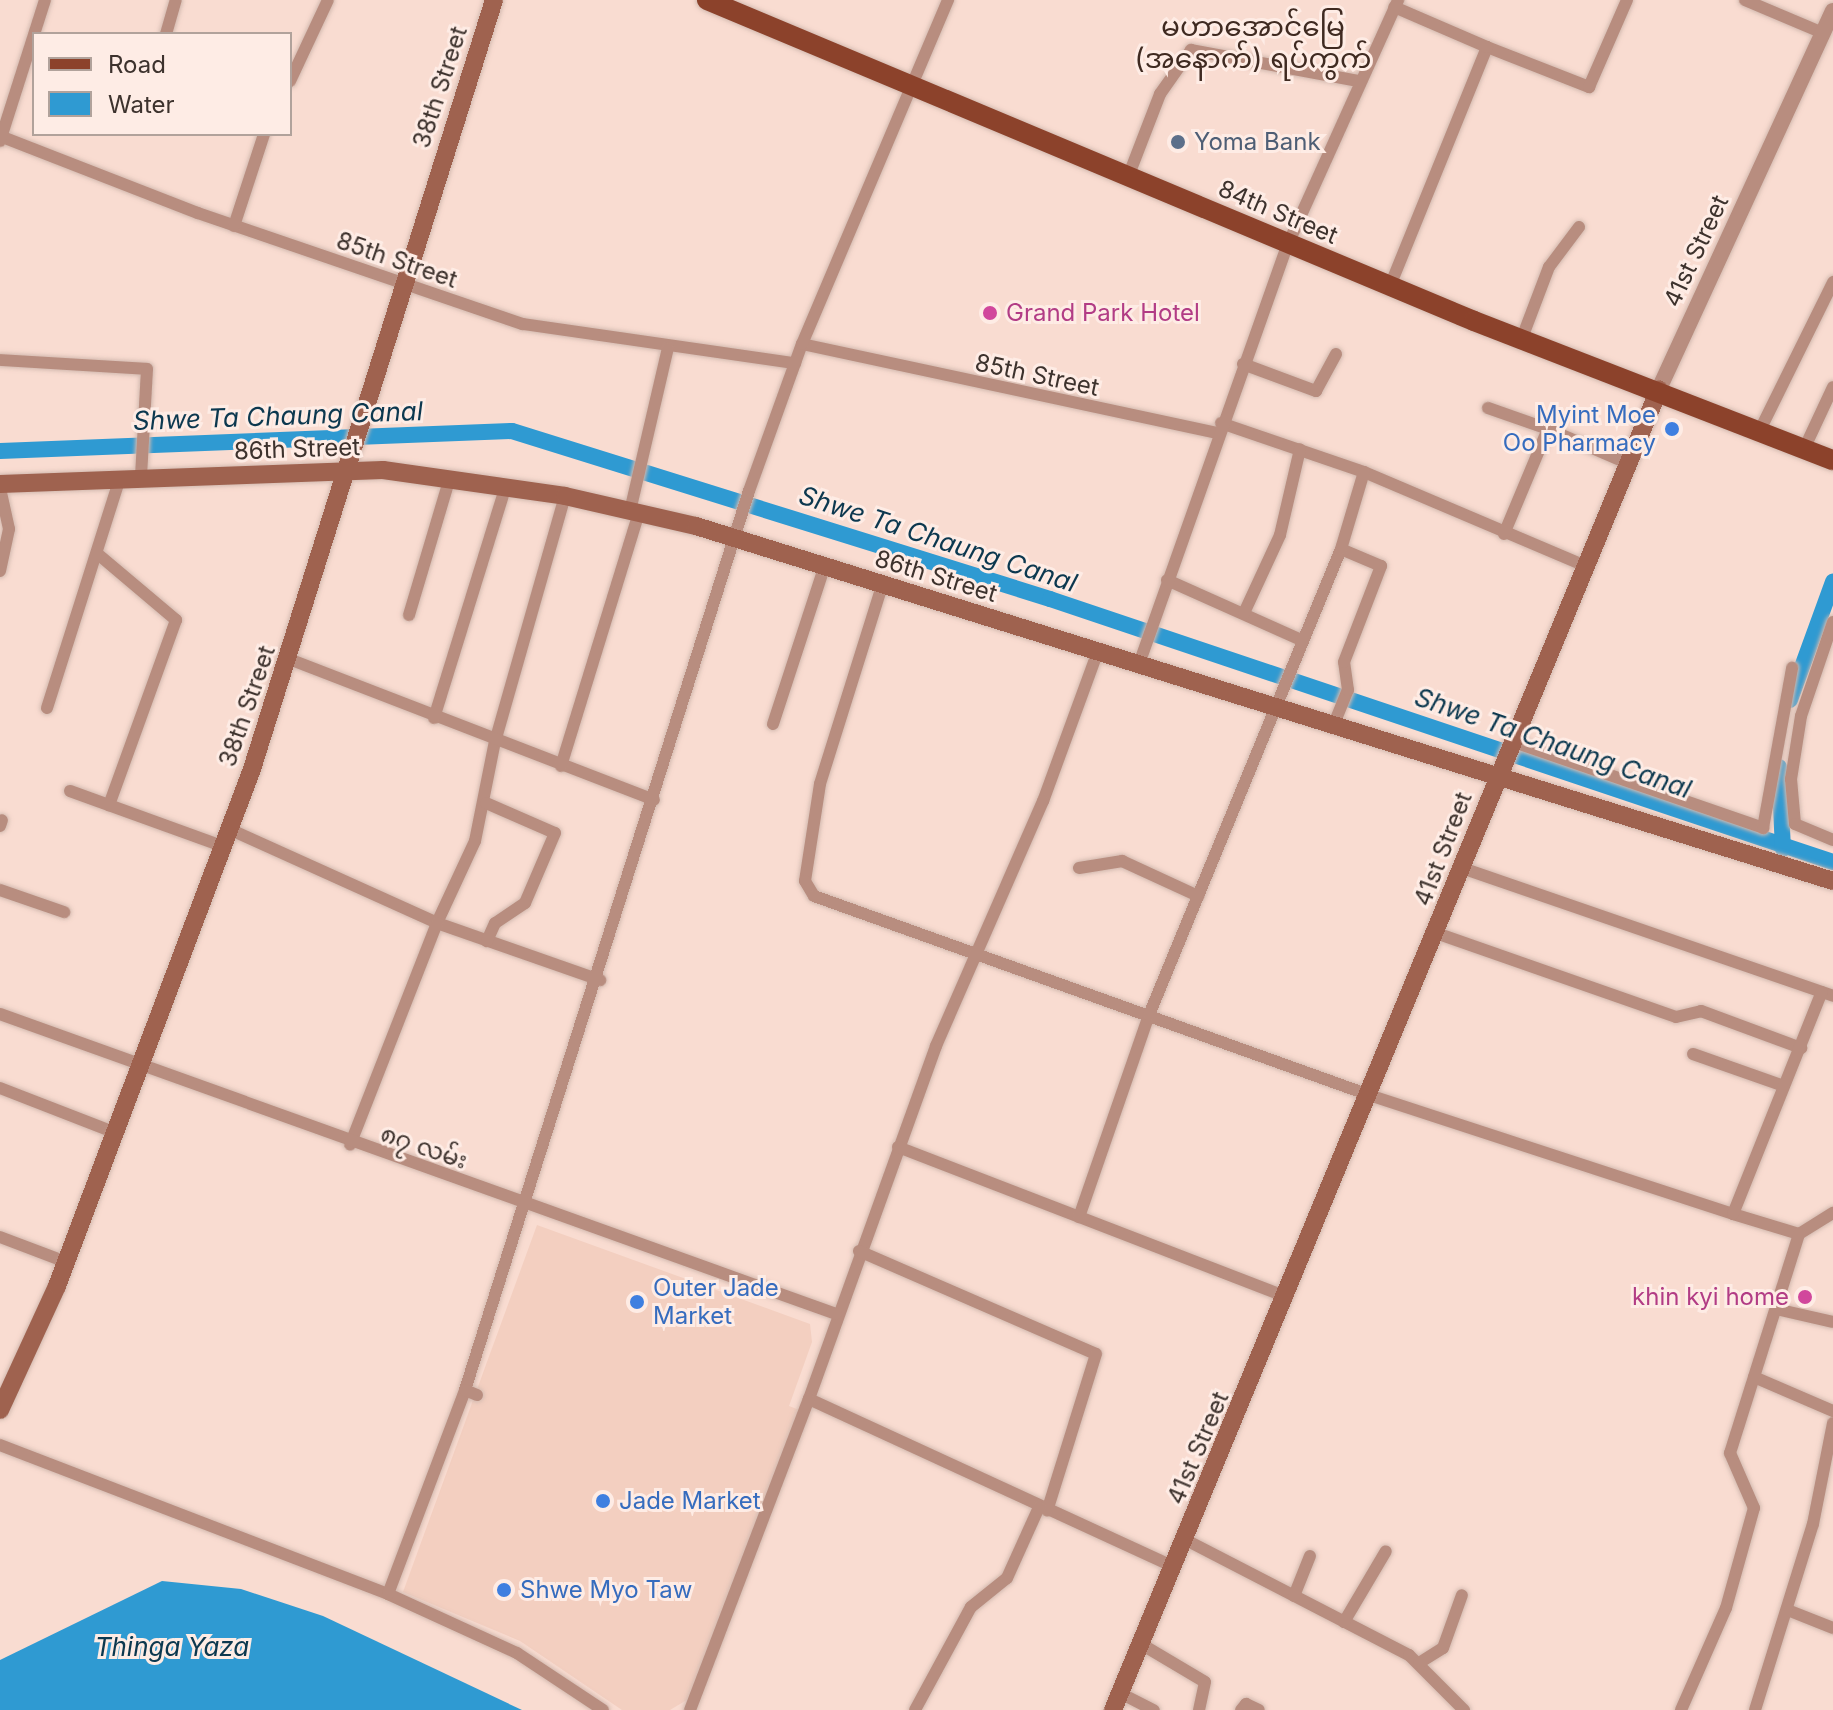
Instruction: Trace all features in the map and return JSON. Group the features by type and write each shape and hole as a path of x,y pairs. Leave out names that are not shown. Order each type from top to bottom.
{"main road":[{"name":"38th Street","path":"0,1410 66,1262 141,1069 289,659 402,285 494,0"},
{"name":"84th Street","path":"707,0 1390,286 1761,428 1833,460"},
{"name":"41st Street","path":"1116,1702 1372,1096 1510,743 1659,389"},
{"name":"86th Street","path":"0,486 120,478 141,468 347,474 383,470 565,496 734,536 824,568 1098,651 1142,657 1337,716 1498,773 1833,881"}],"street":[{"path":"35,32 45,0"},
{"path":"167,32 176,0"},
{"path":"292,77 328,0"},
{"path":"388,1594 471,1392 749,491 802,344 948,0"},
{"path":"1142,657 1219,428 1288,244 1396,4 1487,47 1589,87 1627,0"},
{"path":"1745,0 1823,33"},
{"name":"41st Street","path":"1659,389 1833,11"},
{"path":"0,138 32,40"},
{"path":"1390,286 1432,193 1432,166 1487,47"},
{"path":"1128,177 1160,94 1191,50 1359,81"},
{"path":"234,226 263,136"},
{"name":"85th Street","path":"0,138 234,226 523,324 668,348 795,363"},
{"path":"1522,338 1549,267 1579,227"},
{"path":"1761,428 1832,287"},
{"name":"85th Street","path":"802,344 1219,428 1300,449 1364,472 1583,565"},
{"path":"561,766 634,512 668,348"},
{"path":"1243,364 1316,391 1336,354"},
{"path":"0,360 146,369 141,468"},
{"path":"1805,447 1833,387"},
{"path":"1488,408 1548,429 1627,463"},
{"path":"1504,534 1548,429"},
{"path":"1244,613 1280,535 1300,449"},
{"path":"1079,1217 1149,1015 1341,549 1364,472"},
{"path":"47,708 99,555 120,478"},
{"path":"409,615 449,481"},
{"path":"0,486 9,529 0,571"},
{"path":"434,718 506,486"},
{"path":"350,1145 486,803 495,741 565,496"},
{"path":"1337,716 1348,690 1344,662 1381,566 1341,549"},
{"path":"99,555 176,620 109,805"},
{"path":"773,724 824,568"},
{"path":"1167,580 1301,640"},
{"path":"882,586 820,784 807,890 978,949 1372,1096 1799,1234"},
{"path":"1833,622 1801,716 1791,779 1795,824 1833,840"},
{"path":"690,1710 809,1399 836,1314 898,1147 1098,651"},
{"path":"289,659 434,718 654,800"},
{"path":"1510,743 1763,828 1792,668"},
{"path":"70,791 225,838 437,923 600,980"},
{"path":"486,803 555,833 525,903 495,923 487,941"},
{"path":"1079,868 1122,861 1198,896"},
{"path":"1462,868 1828,994 1784,1086 1733,1214"},
{"path":"0,890 64,912"},
{"path":"1436,933 1676,1017 1701,1011 1801,1048"},
{"name":"၈၇ လမ်း","path":"0,1014 350,1145 836,1314"},
{"path":"1693,1054 1784,1086"},
{"path":"0,1088 116,1133"},
{"path":"898,1147 1287,1297"},
{"path":"1681,1710 1726,1608 1754,1508 1730,1453 1799,1234 1833,1213"},
{"path":"0,1237 66,1262"},
{"path":"859,1251 1096,1354 1043,1509 1007,1578 971,1607 915,1710"},
{"path":"1776,1309 1833,1322"},
{"path":"1754,1377 1833,1411"},
{"path":"809,1399 1174,1567"},
{"path":"1755,1710 1790,1611 1833,1423"},
{"path":"0,1445 388,1594 517,1653 603,1710"},
{"path":"1186,1540 1419,1663 1464,1710"},
{"path":"1344,1622 1386,1551"},
{"path":"1294,1596 1310,1556"},
{"path":"1419,1663 1443,1648 1462,1595"},
{"path":"1790,1611 1833,1628"},
{"path":"1141,1644 1205,1682 1199,1710"},
{"path":"1116,1702 1154,1710"},
{"path":"1241,1710 1259,1710"}],"shaded area":[{"name":"Jade Market","path":"537,1225 810,1324 812,1342 789,1406 802,1411 695,1695 670,1710 622,1710 520,1641 403,1592"}],"water":[{"name":"Thinga Yaza","path":"162,1581 241,1589 323,1616 522,1710 0,1710 0,1660"}],"waterway":[{"name":"Shwe Ta Chaung Canal","path":"0,451 512,431 1050,599 1833,862"},
{"path":"1790,700 1833,582"},
{"path":"1779,767 1783,849"}],"place":[{"name":"Yoma Bank","path":"1178,142"},
{"name":"Grand Park Hotel","path":"990,313"},
{"name":"Myint Moe Oo Pharmacy","path":"1672,429"},
{"name":"khin kyi home","path":"1805,1297"},
{"name":"Outer Jade Market","path":"637,1302"},
{"name":"Jade Market","path":"603,1501"},
{"name":"Shwe Myo Taw","path":"504,1590"}],"district":[{"name":"မဟာအောင်မြေ (အနောက်) ရပ်ကွက်","path":"1253,42"}]}
